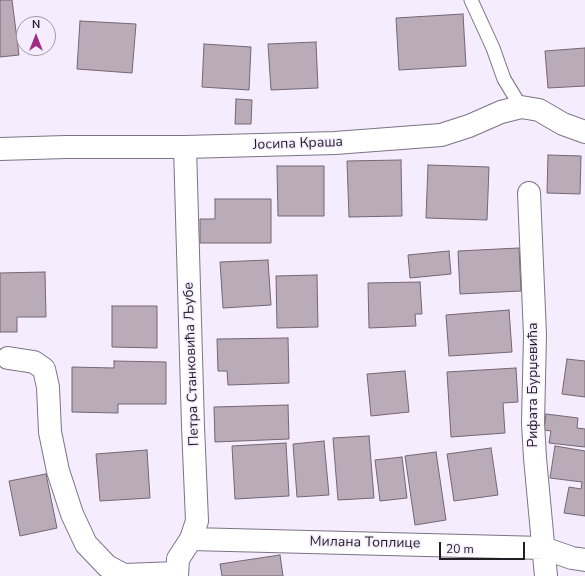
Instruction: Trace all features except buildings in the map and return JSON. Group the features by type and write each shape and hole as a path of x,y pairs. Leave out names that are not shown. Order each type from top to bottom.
{"street":[{"name":"Јосипа Краша","path":"0,149 66,147 185,147 335,143 441,135 469,126 501,112 520,107 539,110 563,124 585,132"},
{"name":"Петра Станковића Љубе","path":"177,574 178,560 191,539 197,521 185,147"},
{"name":"Рифата Бурџевића","path":"529,193 535,335 533,423 546,576"},
{"path":"8,358 34,362 44,369 48,387 50,432 58,472 72,514 86,544 107,566 124,575 177,574"},
{"name":"Милана Топлице","path":"191,539 543,548 572,558 585,560"}],"lane":[{"path":"471,0 493,48 504,79 520,107"}]}
